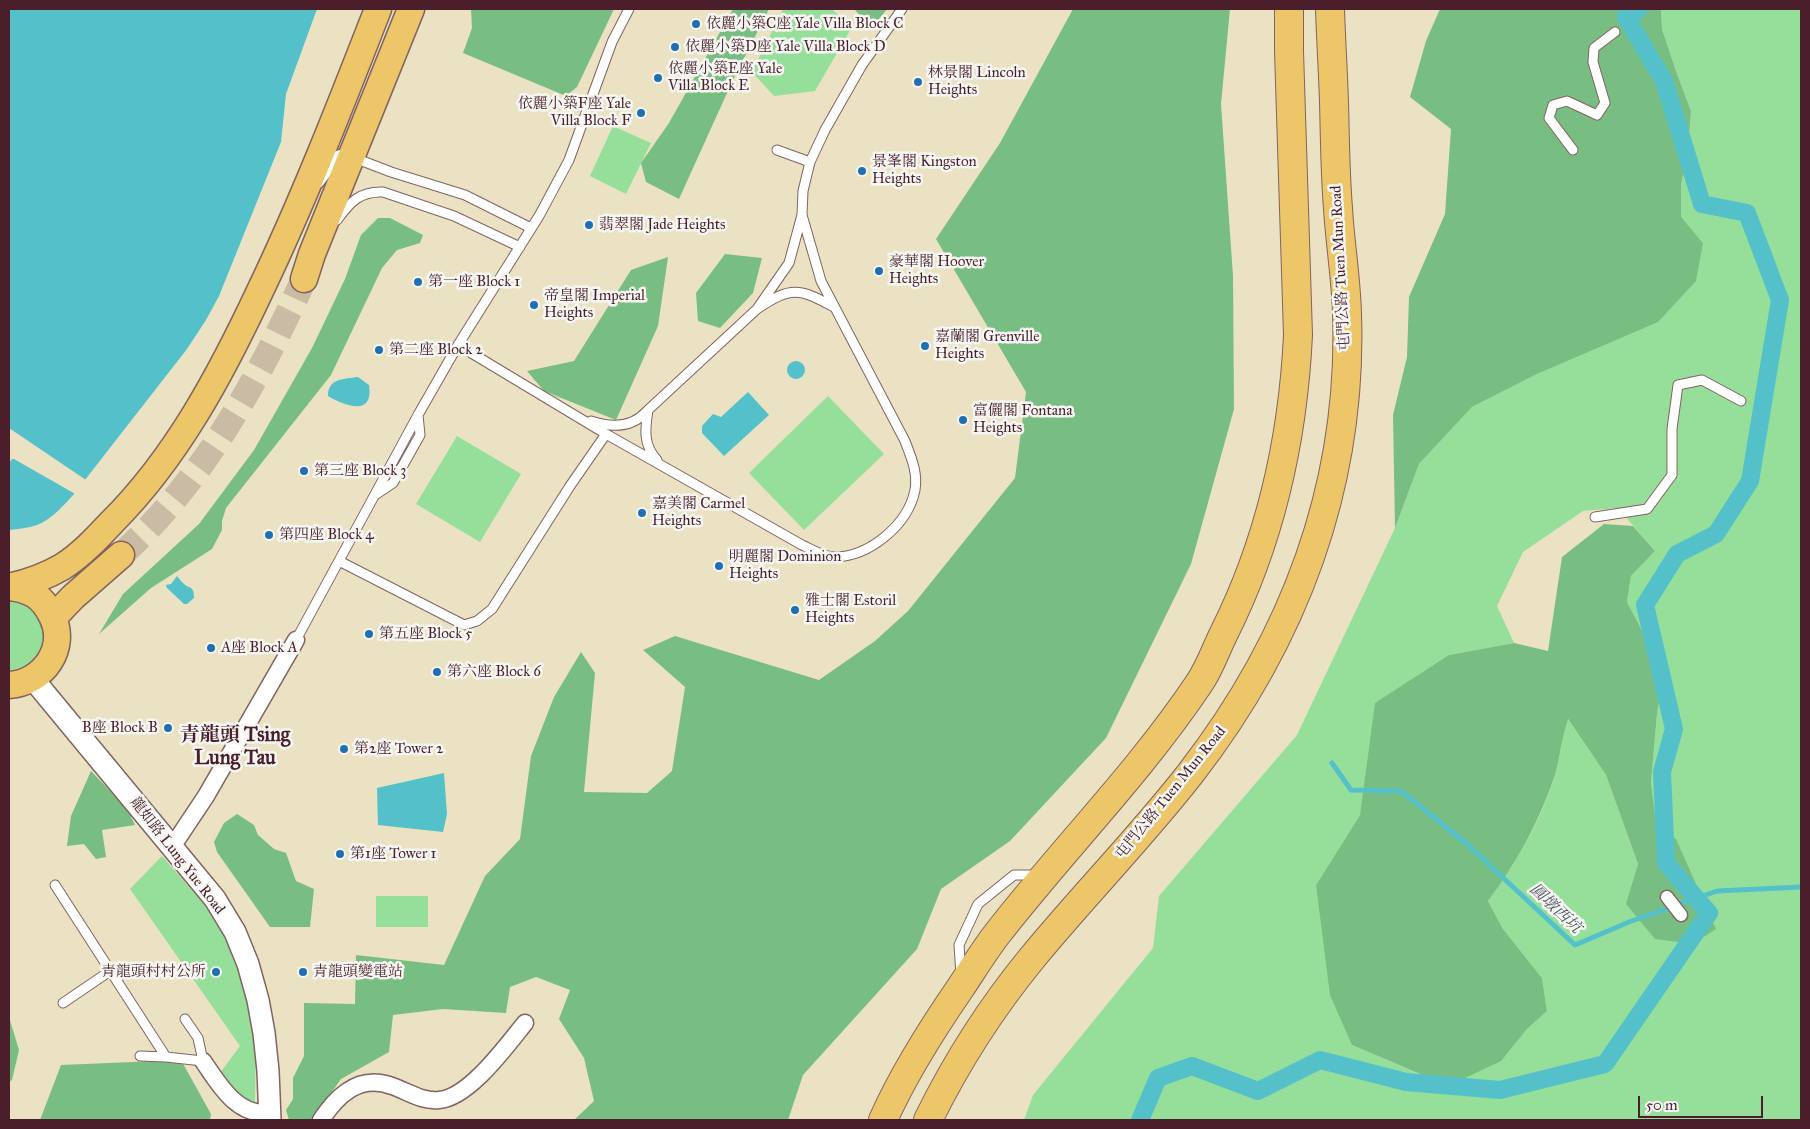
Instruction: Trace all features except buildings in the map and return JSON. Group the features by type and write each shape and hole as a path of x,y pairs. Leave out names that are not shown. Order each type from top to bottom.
{"highway":[{"path":"883,1120 926,1039 996,935 1148,753 1201,680 1238,605 1265,535 1277,489 1291,420 1298,351 1289,9"},
{"name":"屯門公路 Tuen Mun Road","path":"928,1120 966,1049 1011,985 1169,800 1227,724 1266,658 1293,602 1310,559 1339,447 1346,386 1347,313 1338,206 1330,9"}],"main road":[{"path":"9,587 36,580 63,566 95,539 131,504 199,409 224,365 284,242 378,9"},
{"path":"304,279 312,254 411,9"},
{"path":"53,618 73,597 121,555"},
{"path":"9,587 24,589 37,596 48,606 57,636 54,653 46,668 21,682"}],"street":[{"path":"284,242 324,170 337,158 352,157"},
{"path":"172,847 206,796 296,640"},
{"name":"龍如路 Lung Yue Road","path":"21,682 172,847 216,899 235,932 248,964 264,1032 268,1070 269,1116"},
{"path":"1667,897 1681,915"},
{"path":"321,1120 344,1092 360,1083 376,1082 392,1086 414,1096 440,1100 462,1091 496,1058 525,1022"},
{"path":"203,1061 235,1102 248,1111 269,1116"}],"lane":[{"path":"296,640 418,415 458,345 520,247 569,160 612,42 629,9"},
{"path":"757,309 789,263 802,215 803,191 810,162 825,130 862,65 902,9"},
{"path":"1573,150 1549,118 1553,105 1567,102 1596,115 1605,103 1593,62 1594,48 1615,32"},
{"path":"777,150 810,162"},
{"path":"352,157 391,172 465,195 531,228"},
{"path":"312,254 353,201 372,192 383,192 454,216 520,247"},
{"path":"458,345 672,473 802,545 832,557 852,556 868,549 889,533 906,512 915,490 915,467 901,433 821,281 802,215"},
{"path":"572,413 599,424 615,426 629,424 641,418 757,309 771,300 785,294 801,291 835,307"},
{"path":"1596,517 1647,509 1672,475 1672,428 1678,385 1702,380 1741,401"},
{"path":"648,410 645,427 646,441 650,453 672,473"},
{"path":"339,561 464,625 477,621 492,609 570,486 606,434"},
{"path":"55,885 166,1057"},
{"path":"63,1003 110,971"},
{"path":"140,1056 203,1061 198,1038 185,1019"}],"green space":[{"path":"471,9 614,9 577,87 566,96 463,53 472,28"},
{"path":"733,9 769,9 732,82 679,199 646,182 641,163 669,123"},
{"path":"783,9 832,9 852,27 815,91 774,96 752,72"},
{"path":"854,9 887,9 872,28"},
{"path":"1073,9 1230,9 1221,104 1233,276 1234,409 1191,564 1106,738 1010,841 941,889 917,949 803,1075 788,1120 574,1120 594,1101 584,1058 559,1019 570,990 536,977 510,987 506,1013 443,1009 393,1015 389,1052 341,1079 312,1120 289,1120 286,1110 293,1099 293,1078 304,1056 304,1003 355,1004 356,955 444,965 485,876 520,839 531,756 554,697 581,652 595,673 584,792 647,793 672,771 685,687 643,650 675,636 819,680 875,641 908,611 1015,478 1026,392 936,239 1000,143"},
{"path":"1440,9 1661,9 1662,29 1691,111 1688,151 1681,185 1681,217 1703,243 1696,281 1658,322 1539,373 1472,407 1419,464 1395,528 1393,415 1407,357 1409,297 1445,214 1451,129 1410,97 1426,41"},
{"path":"1661,9 1801,9 1801,1120 1024,1120 1033,1095 1153,948 1159,896 1297,735 1395,528 1419,464 1472,407 1539,373 1703,243 1681,218 1681,185 1688,151 1691,111 1662,29","holes":["1618,508 1655,551 1631,576 1627,602 1664,672 1657,714 1651,782 1657,832 1627,905 1638,864 1606,775 1567,718 1555,775 1543,808 1509,872 1488,901 1503,929 1542,978 1547,1011 1526,1030 1447,1086 1352,1045 1316,885 1360,815 1449,655 1514,643 1497,606 1523,552 1583,511"]},
{"path":"613,126 651,143 626,194 590,176"},
{"path":"378,218 390,218 423,235 420,243 397,250 382,268 331,375 226,508 222,521 222,530 212,549 151,588 99,634 123,594 199,524 254,450 312,348 345,279 361,235"},
{"path":"725,254 762,258 753,293 720,328 698,321 696,293"},
{"path":"668,257 658,326 616,420 544,391 527,371 574,361 631,270"},
{"path":"828,396 884,454 804,530 749,473"},
{"path":"457,436 521,474 480,542 416,504"},
{"path":"1604,524 1633,526 1655,551 1631,576 1627,602 1664,672 1657,714 1651,782 1657,831 1676,839 1716,929 1693,944 1655,939 1626,904 1638,864 1606,775 1568,719 1555,775 1535,825 1499,887 1488,901 1503,929 1542,978 1547,1011 1526,1030 1501,1061 1448,1086 1352,1045 1330,995 1316,885 1360,815 1375,703 1449,655 1514,643 1548,651 1562,557"},
{"path":"9,598 28,604 37,611 44,631 38,652 31,661 21,667 9,670"},
{"path":"91,771 127,809 135,825 102,830 106,857 96,859 84,844 67,846 71,816"},
{"path":"237,814 254,825 258,835 274,849 286,853 296,881 314,889 310,927 270,927 217,852 214,842 224,823"},
{"path":"162,856 218,920 238,962 256,1027 255,1105 242,1101 220,1073 240,1046 130,889"},
{"path":"376,896 428,896 428,927 376,927"},
{"path":"9,1017 19,1050 12,1080 9,1082"},
{"path":"181,1060 211,1114 210,1120 40,1120 61,1065"}],"water":[{"path":"9,9 317,9 286,94 281,142 219,296 206,320 187,349 66,503 53,515 37,525 9,530"},
{"path":"792,361 800,361 805,366 803,377 792,379 787,374 787,366"},
{"path":"358,377 369,385 367,402 363,405 357,406 342,403 328,396 331,386 338,380"},
{"path":"748,392 769,415 724,456 702,433 702,426 713,414 721,417"},
{"path":"177,576 193,591 194,598 187,604 184,604 167,588 166,585 171,584"},
{"path":"444,773 447,814 443,832 378,825 377,788"}],"pier":[{"path":"9,428 88,481 77,495 14,459 9,463"}],"waterway":[{"path":"1140,1120 1158,1078 1192,1066 1258,1091 1320,1060 1406,1082 1500,1090 1605,1064 1709,913 1666,863 1662,772 1674,729 1645,605 1677,554 1716,534 1750,481 1780,300 1747,213 1702,204 1664,81 1626,17 1639,9"},
{"name":"圓墩西坑","path":"1332,763 1351,790 1401,791 1466,843 1575,945 1629,922 1717,891 1801,887"}],"tunnel":[{"path":"121,555 151,526 178,494 226,427 268,354 304,279"}],"place":[{"name":"依麗小築C座 Yale Villa Block C","path":"696,24"},
{"name":"依麗小築D座 Yale Villa Block D","path":"675,47"},
{"name":"依麗小築E座 Yale Villa Block E","path":"658,78"},
{"name":"林景閣 Lincoln Heights","path":"918,82"},
{"name":"依麗小築F座 Yale Villa Block F","path":"641,113"},
{"name":"景峯閣 Kingston Heights","path":"862,171"},
{"name":"翡翠閣 Jade Heights","path":"589,225"},
{"name":"豪華閣 Hoover Heights","path":"879,271"},
{"name":"第一座 Block 1","path":"418,282"},
{"name":"帝皇閣 Imperial Heights","path":"534,305"},
{"name":"嘉蘭閣 Grenville Heights","path":"925,346"},
{"name":"第二座 Block 2","path":"379,350"},
{"name":"富儷閣 Fontana Heights","path":"963,420"},
{"name":"第三座 Block 3","path":"304,471"},
{"name":"嘉美閣 Carmel Heights","path":"642,513"},
{"name":"第四座 Block 4","path":"269,535"},
{"name":"明麗閣 Dominion Heights","path":"719,566"},
{"name":"雅士閣 Estoril Heights","path":"795,610"},
{"name":"第五座 Block 5","path":"369,634"},
{"name":"A座 Block A","path":"211,648"},
{"name":"第六座 Block 6","path":"437,672"},
{"name":"B座 Block B","path":"168,728"},
{"name":"第2座 Tower 2","path":"344,749"},
{"name":"第1座 Tower 1","path":"340,854"},
{"name":"青龍頭村村公所","path":"216,972"},
{"name":"青龍頭變電站","path":"303,972"}],"district":[{"name":"青龍頭 Tsing Lung Tau","path":"235,748"}]}
